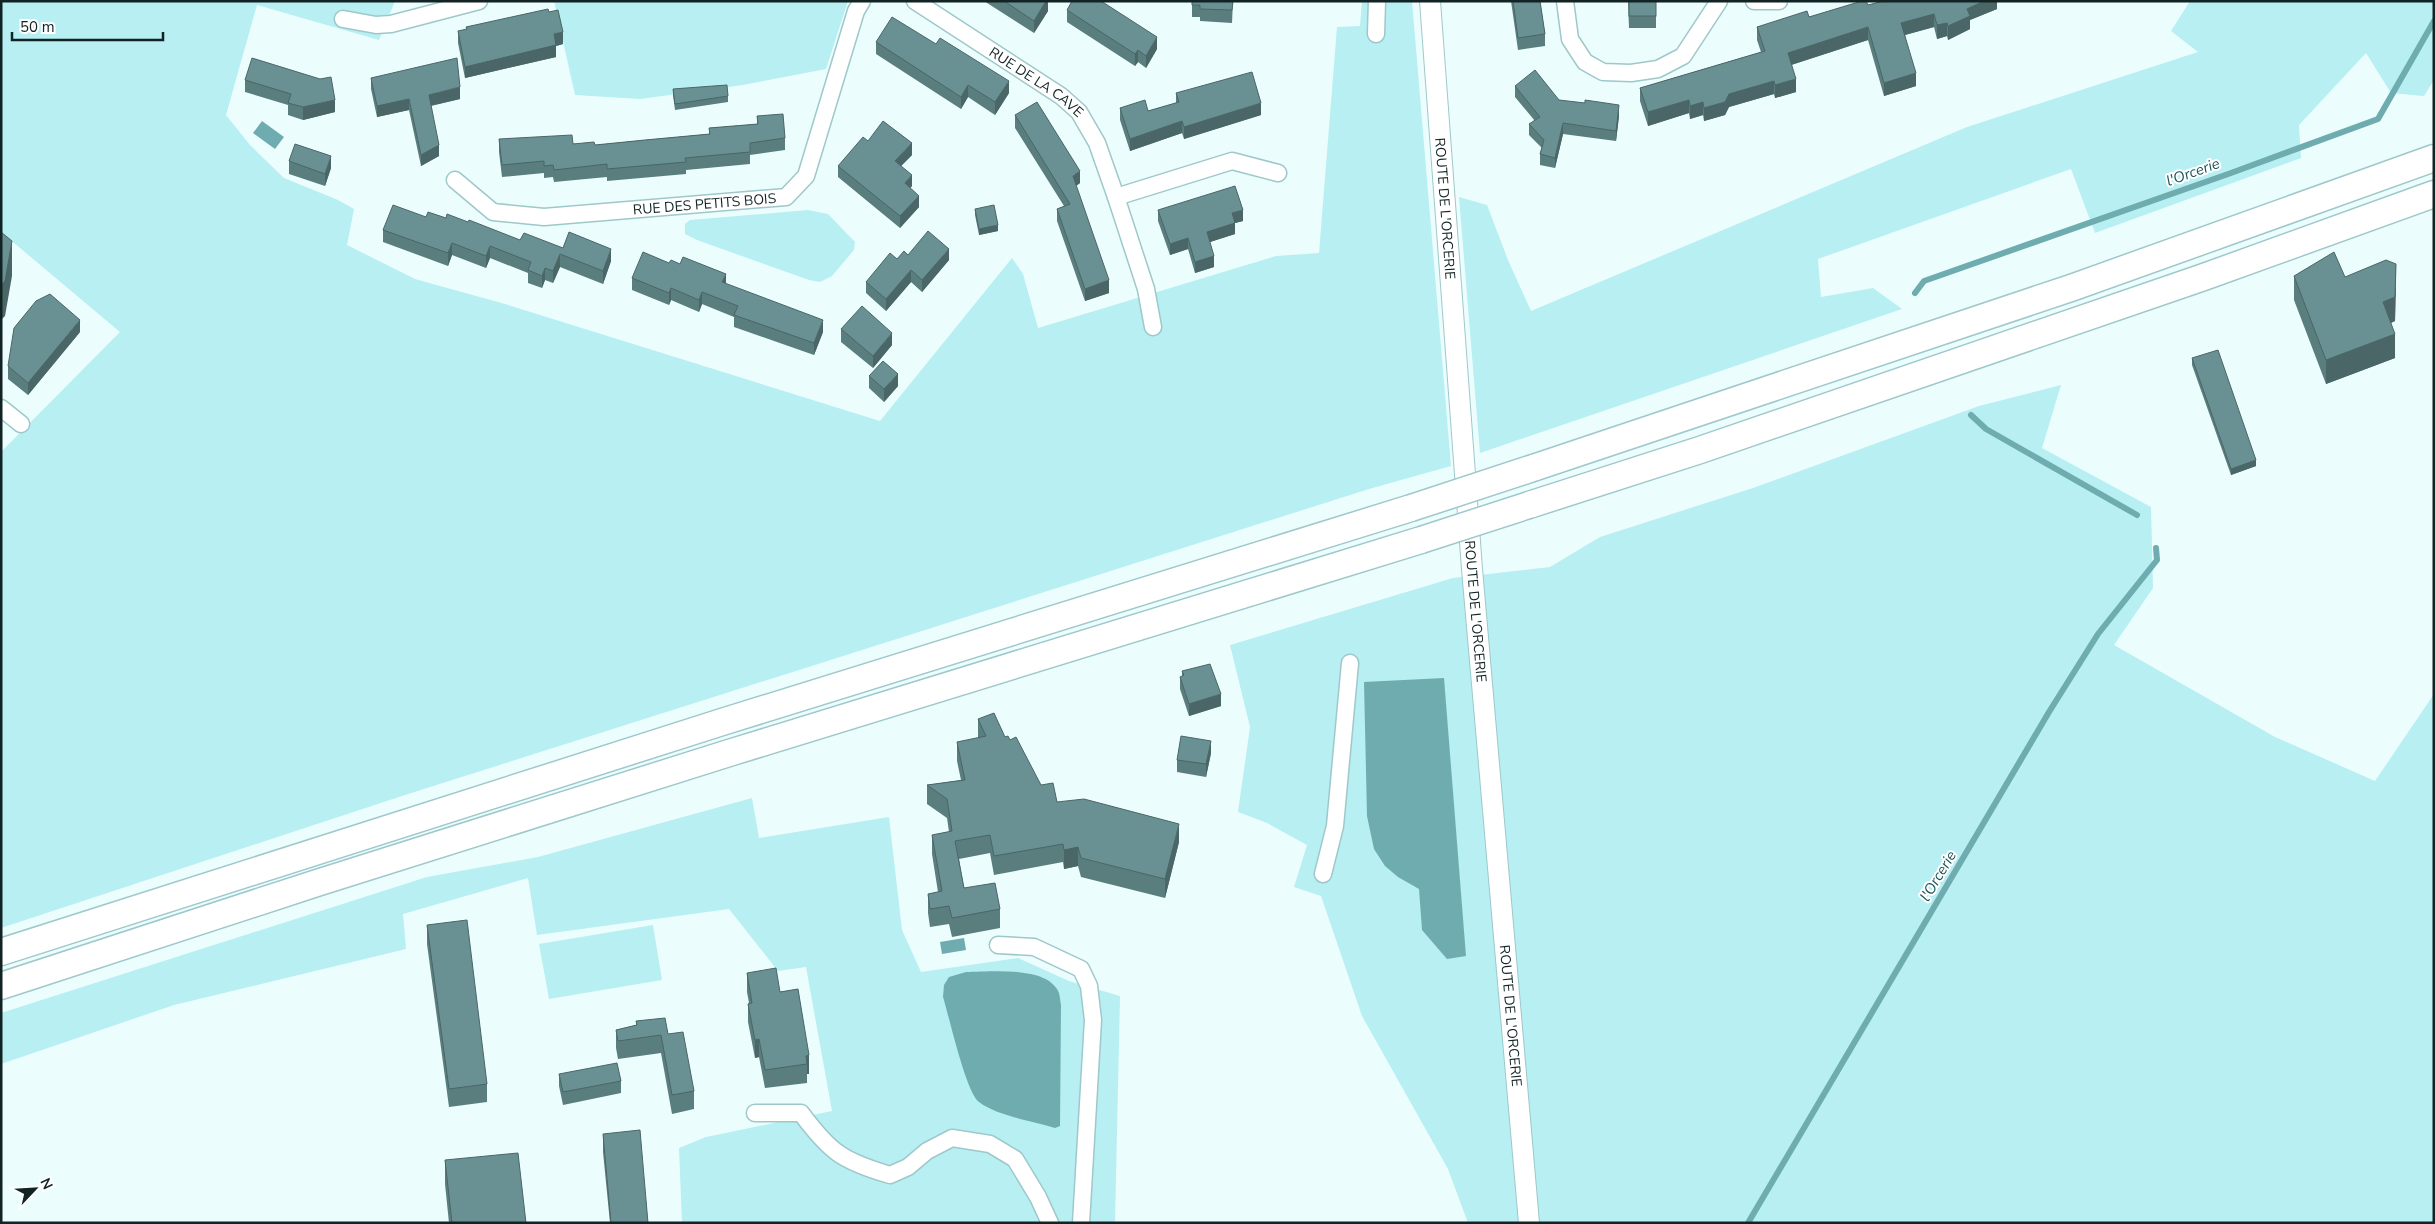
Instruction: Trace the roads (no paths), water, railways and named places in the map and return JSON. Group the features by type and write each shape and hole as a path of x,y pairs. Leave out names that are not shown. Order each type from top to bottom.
{"highway":[{"path":"1,952 722,722 1412,508 2070,288 2434,158"},
{"path":"1,986 739,750 1420,540 1700,450 2201,278 2434,194"},
{"path":"1,1001 157,949 228,912"}],"street":[{"path":"343,19 376,25 391,24 478,1"},
{"name":"RUE DES PETITS BOIS","path":"455,180 493,212 544,217 786,197 806,176 856,12 862,1"},
{"name":"RUE DE LA CAVE","path":"915,1 1061,96 1079,112 1097,143 1116,196 1146,289 1153,327"},
{"path":"1376,34 1377,1"},
{"name":"ROUTE DE L'ORCERIE","path":"1430,1 1472,569 1529,1223"},
{"path":"1565,1 1570,38 1585,62 1603,72 1631,73 1658,69 1683,56 1719,1"},
{"path":"1754,1 1779,1"},
{"path":"1116,196 1232,162 1278,173"},
{"path":"1,408 20,424"},
{"path":"1323,874 1335,826 1350,663"},
{"path":"998,945 1034,947 1081,969 1090,986 1094,1020 1081,1223"},
{"path":"755,1113 801,1113 822,1141 847,1160 890,1174 908,1167 927,1151 952,1138 990,1144 1015,1159 1038,1197 1050,1223"}],"waterway":[{"name":"l'Orcerie","path":"1915,293 1924,281 2378,119 2434,21"},
{"name":"l'Orcerie","path":"1971,415 1986,429 2137,515"},
{"name":"l'Orcerie","path":"1748,1223 2049,712 2098,634 2157,560 2156,548"}]}
